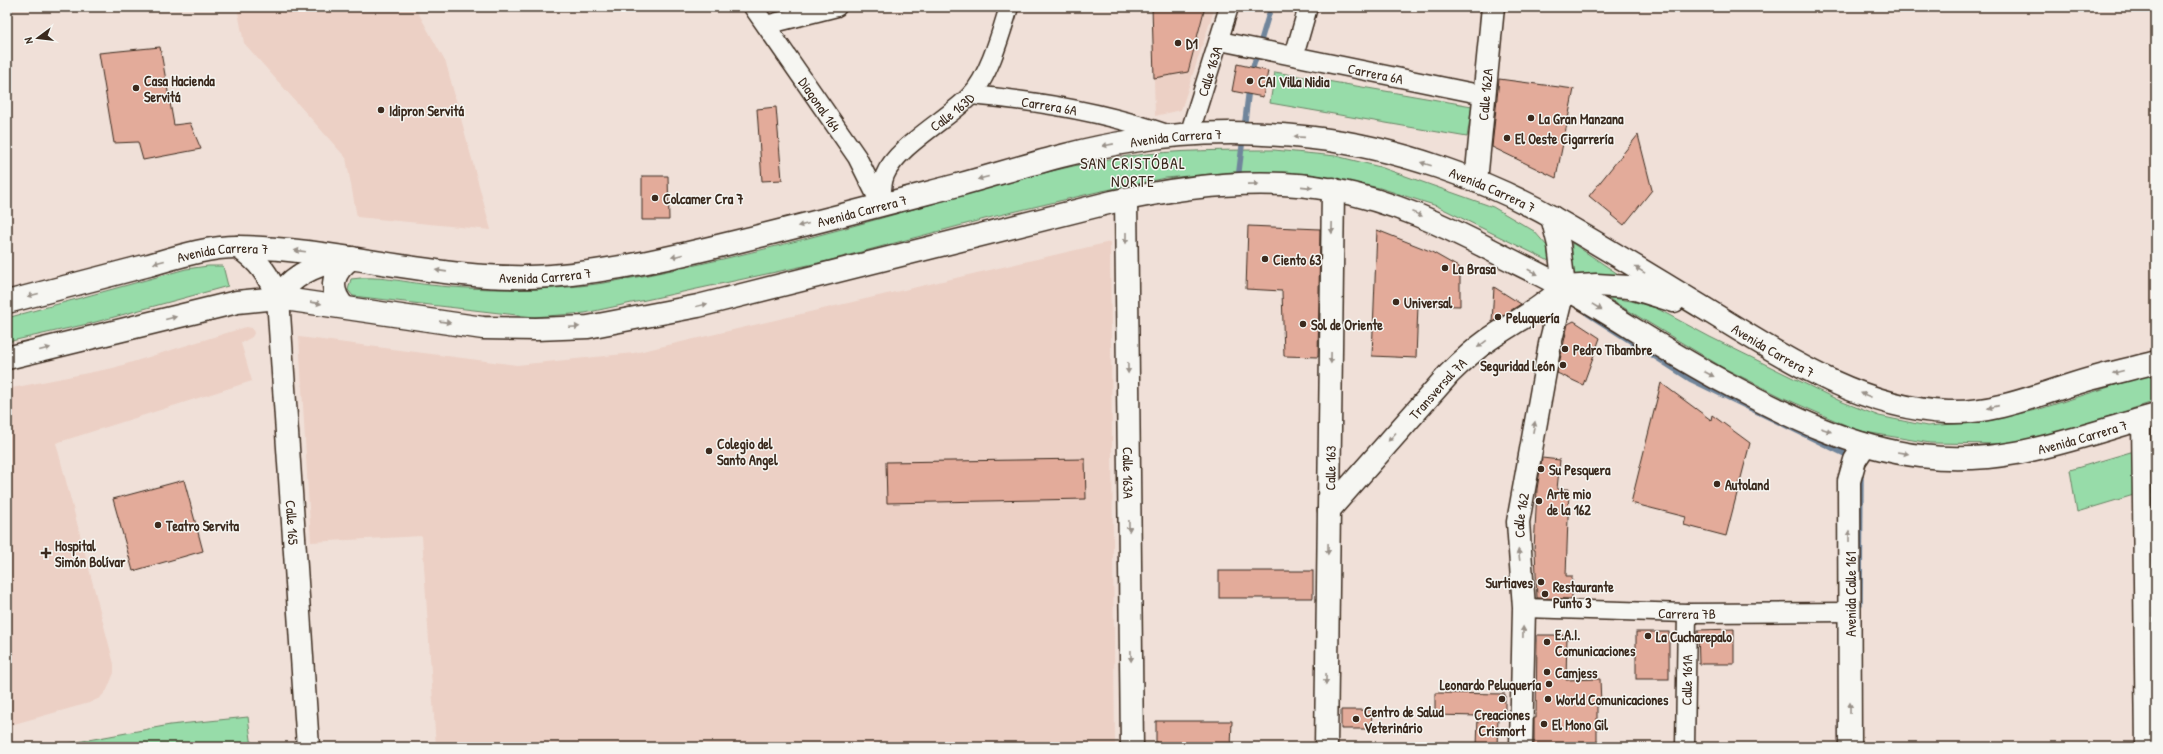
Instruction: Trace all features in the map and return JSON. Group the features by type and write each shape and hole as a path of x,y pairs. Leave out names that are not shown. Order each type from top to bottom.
{"main road":[{"name":"Calle 162A","path":"1476,181 1493,7"},
{"name":"Avenida Carrera 7","path":"7,302 194,253 238,247 292,251 480,275 551,276 659,261 881,206 1080,151 1134,140 1181,136 1273,135 1351,143 1373,147 1476,181 1552,217 1721,319 1834,383 1881,401 1922,410 1951,412 1977,411 2019,401 2094,378 2156,362"},
{"name":"Avenida Carrera 7","path":"7,358 237,302 278,298 483,328 536,329 588,327 698,306 1158,192 1252,184 1281,184 1333,189 1400,208 1445,226 1564,287 1682,360 1766,404 1810,424 1865,445 1924,457 1978,458 2019,454 2067,442 2149,417"},
{"name":"Calle 163","path":"1326,747 1333,189"},
{"name":"Calle 163A","path":"1126,199 1132,747"},
{"path":"1552,217 1559,245 1564,287 1596,285 1629,287 1721,319"},
{"path":"238,247 258,262 264,270 278,298"},
{"path":"344,307 335,295 333,279 343,264 352,258"},
{"path":"278,298 284,288 302,273 334,261 352,258"},
{"name":"Transversal 7A","path":"1329,510 1460,363 1489,339 1541,307 1564,287"},
{"name":"Calle 162","path":"1521,747 1524,608 1518,522 1550,344 1564,287"},
{"name":"Calle 165","path":"278,298 308,747"},
{"name":"Avenida Calle 161","path":"1850,747 1849,481 1855,460 1865,445"}],"street":[{"name":"Diagonal 164","path":"754,7 857,157 881,206"},
{"path":"766,25 837,7"},
{"name":"Calle 163D","path":"881,206 883,186 888,170 909,147 971,96 987,68 1009,7"},
{"name":"Calle 163A","path":"1181,136 1220,41 1229,7"},
{"path":"1294,56 1308,7"},
{"name":"Carrera 6A","path":"1220,41 1484,95"},
{"name":"Carrera 6A","path":"971,96 1023,100 1071,108 1135,123 1181,136"},
{"path":"2145,747 2149,417"},
{"name":"Carrera 7B","path":"1524,608 1687,613 1850,612"},
{"name":"Calle 161A","path":"1685,747 1687,613"}],"shaded area":[{"name":"Idipron Servitá","path":"237,7 415,7 446,63 491,230 357,217 346,158 244,43"},
{"name":"D1","path":"1152,7 1215,7 1181,110 1155,116"},
{"name":"Colegio del Santo Angel","path":"1110,242 1115,747 436,747 422,536 311,542 299,337 517,365 634,353"},
{"name":"Hospital Simón Bolívar","path":"246,327 252,328 254,333 252,337 241,343 252,381 56,443 114,664 114,673 107,690 100,698 89,703 7,726 7,389 113,368"}],"green space":[{"path":"1275,72 1472,106 1467,137 1270,103"},
{"path":"1274,150 1336,156 1380,167 1493,207 1534,231 1547,246 1549,261 1437,206 1380,188 1311,174 1233,172 1166,178 1097,192 996,216 827,261 585,313 534,317 353,296 348,290 351,279 361,278 391,279 451,287 497,289 567,287 610,282 687,267 764,249 1048,172 1101,160 1183,151"},
{"path":"1572,243 1624,278 1578,279 1571,274"},
{"path":"208,266 223,266 228,286 92,323 7,342 7,318 186,269"},
{"path":"1606,297 1631,301 1656,308 1710,337 1840,401 1879,416 1927,426 1983,422 2040,409 2156,372 2156,401 2055,434 2004,444 1930,443 1859,431 1784,398 1722,367"},
{"path":"2156,442 2156,520 2142,522 2142,447"},
{"path":"2134,451 2137,494 2077,512 2070,470"},
{"path":"248,717 252,747 50,747 170,725"}],"building":[{"name":"D1","path":"1152,7 1205,7 1188,72 1154,78"},
{"name":"Casa Hacienda Servitá","path":"160,47 174,125 190,123 201,149 143,160 138,142 114,143 99,53"},
{"name":"CAI Villa Nidia","path":"1237,64 1268,71 1263,97 1232,91"},
{"name":"La Gran Manzana","path":"1499,79 1574,89 1556,178 1492,147"},
{"path":"776,107 782,180 762,181 757,109"},
{"path":"1638,135 1652,190 1624,225 1589,196"},
{"name":"Colcamer Cra 7","path":"642,176 668,176 669,220 642,220"},
{"name":"Sol de Oriente","path":"1248,226 1320,229 1318,357 1284,356 1282,291 1246,289"},
{"name":"Universal","path":"1377,230 1430,251 1460,268 1460,306 1418,305 1416,358 1372,356"},
{"path":"1494,287 1521,304 1492,322"},
{"path":"1574,321 1600,338 1583,385 1557,373 1568,324"},
{"path":"1661,383 1711,420 1712,415 1750,443 1726,536 1684,525 1686,517 1631,503"},
{"path":"1542,458 1560,460 1557,489 1569,489 1566,576 1572,576 1572,599 1537,598 1534,550 1537,489"},
{"path":"1085,459 1086,499 887,503 886,462"},
{"name":"Teatro Servita","path":"184,480 203,551 133,571 113,499"},
{"path":"1219,571 1313,571 1313,598 1219,598"},
{"path":"1734,629 1734,664 1699,664 1698,630"},
{"path":"1636,632 1669,632 1669,679 1636,679"},
{"path":"1537,635 1567,635 1566,680 1600,679 1601,705 1597,705 1597,747 1534,747 1534,718 1536,718"},
{"path":"1435,693 1505,694 1505,716 1498,716 1497,747 1477,747 1478,716 1435,715"},
{"name":"Centro de Salud Veterinário","path":"1341,710 1372,710 1371,729 1341,729"},
{"path":"1156,721 1232,721 1231,747 1156,747"}],"waterway":[{"path":"1251,74 1271,7"},
{"path":"1244,129 1249,88"},
{"path":"1238,179 1243,138"},
{"path":"1588,314 1690,379 1851,457"},
{"path":"1860,605 1861,473"}],"place":[{"name":"D1","path":"1178,43"},
{"name":"CAI Villa Nidia","path":"1250,81"},
{"name":"Casa Hacienda Servitá","path":"136,88"},
{"name":"Idipron Servitá","path":"381,110"},
{"name":"La Gran Manzana","path":"1531,118"},
{"name":"El Oeste Cigarrería","path":"1507,138"},
{"name":"Colcamer Cra 7","path":"655,198"},
{"name":"Ciento 63","path":"1265,259"},
{"name":"La Brasa","path":"1445,268"},
{"name":"Universal","path":"1396,302"},
{"name":"Peluquería","path":"1498,317"},
{"name":"Sol de Oriente","path":"1303,324"},
{"name":"Pedro Tibambre","path":"1565,349"},
{"name":"Seguridad León","path":"1563,365"},
{"name":"Colegio del Santo Angel","path":"709,451"},
{"name":"Su Pesquera","path":"1541,469"},
{"name":"Autoland","path":"1717,484"},
{"name":"Arte mio de la 162","path":"1539,501"},
{"name":"Teatro Servita","path":"158,525"},
{"name":"Hospital Simón Bolívar","path":"46,553"},
{"name":"Surtiaves","path":"1541,582"},
{"name":"Restaurante Punto 3","path":"1545,594"},
{"name":"La Cucharepalo","path":"1648,636"},
{"name":"E.A.I. Comunicaciones","path":"1547,642"},
{"name":"Camjess","path":"1547,672"},
{"name":"Leonardo Peluquería","path":"1549,684"},
{"name":"Creaciones Crismort","path":"1502,699"},
{"name":"World Comunicaciones","path":"1548,699"},
{"name":"Centro de Salud Veterinário","path":"1356,719"},
{"name":"El Mono Gil","path":"1544,724"}],"district":[{"name":"SAN CRISTÓBAL NORTE","path":"1133,172"}]}
